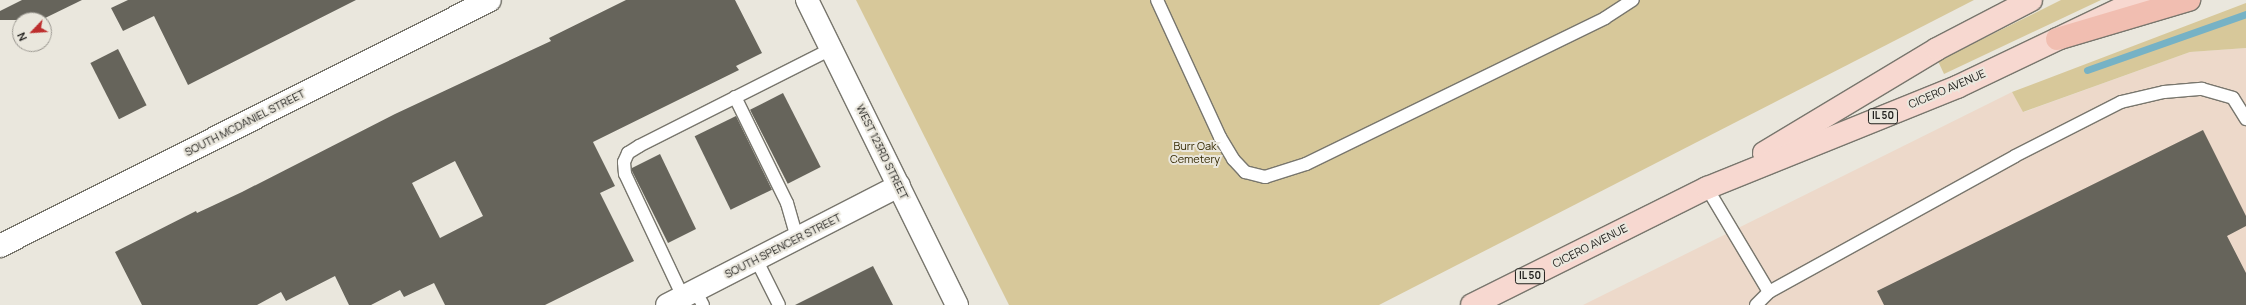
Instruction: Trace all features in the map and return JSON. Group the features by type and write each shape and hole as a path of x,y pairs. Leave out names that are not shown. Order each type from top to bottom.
{"highway":[{"path":"2057,39 2189,0"}],"main road":[{"name":"CICERO AVENUE","path":"1707,188 1937,49 2031,0"},
{"name":"CICERO AVENUE","path":"1472,305 1707,188 1956,87 2139,0"}],"street":[{"name":"SOUTH MCDANIEL STREET","path":"0,246 490,0"},
{"name":"WEST 123RD STREET","path":"806,0 957,305"},
{"name":"SOUTH SPENCER STREET","path":"687,299 756,259 899,186"}],"lane":[{"path":"1157,0 1220,137 1233,159 1245,172 1265,177 1306,164 1605,18 1633,0"},
{"path":"687,299 625,174 624,162 628,153 639,146 831,49"},
{"path":"1756,305 1769,292 2015,156 2121,102 2164,92 2202,88 2233,98 2246,119"},
{"path":"735,98 787,204 797,238"},
{"path":"1707,188 1769,292"},
{"path":"756,259 779,305"}],"shaded area":[{"path":"2246,48 2246,305 1583,305 2012,92 2024,112 2190,52"}],"green space":[{"name":"Burr Oak Cemetery","path":"856,0 1974,0 1379,305 1009,305"},
{"path":"2061,0 2101,0 1944,74 1938,61"},
{"path":"2246,3 2246,48 2190,52 2023,112 2012,92"}],"building":[{"path":"22,0 82,0 52,15 52,12 12,12 12,20 0,20 0,11"},
{"path":"128,0 356,0 188,85 154,16 123,31 111,8"},
{"path":"626,0 735,0 762,53 736,66 739,70 593,142 615,186 600,193 634,261 545,305 445,305 434,283 404,297 400,290 371,305 349,305 335,276 286,301 281,292 257,305 142,305 115,252 196,211 197,213 242,192 395,114 551,41 549,38","holes":["455,161 483,216 440,238 412,183"]},
{"path":"118,49 147,105 119,119 90,63"},
{"path":"783,93 821,167 788,184 750,110"},
{"path":"736,116 772,190 731,210 695,136"},
{"path":"2203,130 2246,216 2246,226 2227,236 2246,273 2246,305 1884,305 1877,291"},
{"path":"660,154 696,229 668,243 632,171 632,168"},
{"path":"873,266 893,305 795,305"}],"waterway":[{"path":"2087,70 2246,14"}]}
